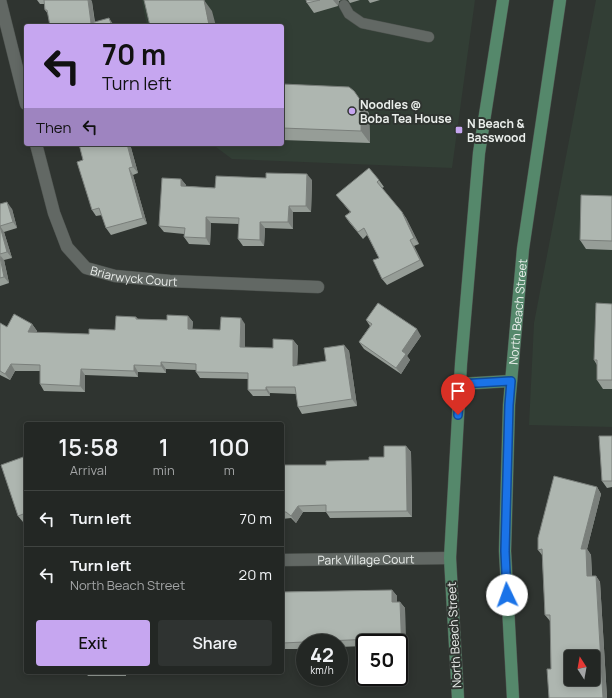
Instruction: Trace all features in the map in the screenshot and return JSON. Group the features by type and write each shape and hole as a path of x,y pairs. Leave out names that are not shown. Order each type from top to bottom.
{"main road":[{"name":"North Beach Street","path":"458,698 450,558 460,384 479,153 503,0"},
{"name":"North Beach Street","path":"513,698 505,551 509,405 523,249 560,3"},
{"path":"460,384 511,381"}],"street":[{"path":"0,0 24,96"},
{"name":"Briarwyck Court","path":"37,146 54,213 67,247 86,268 115,276 170,281 318,287"},
{"name":"Park Village Court","path":"284,560 450,558"}],"lane":[{"path":"344,5 349,14 362,24 429,37"}],"shaded area":[{"path":"142,0 475,0 452,168 232,159 215,146 284,146 284,24 147,24"},
{"path":"596,0 612,0 612,427 529,425 534,323"}],"building":[{"path":"44,0 88,0 91,23 109,18 111,24 50,24 47,10 45,10"},
{"path":"144,0 204,0 209,24 150,24"},
{"path":"306,0 320,0 307,3"},
{"path":"284,84 349,87 361,101 361,131 284,128"},
{"path":"80,146 128,146 133,167 129,168 143,218 106,228 99,208 92,210 77,162 83,160"},
{"path":"369,168 379,180 377,182 402,212 414,238 410,240 420,260 382,279 373,260 379,258 364,228 358,232 345,216 351,212 336,195"},
{"path":"266,173 307,174 306,206 289,206 288,222 260,222 260,240 238,239 239,218 206,217 206,238 184,237 185,228 159,226 162,178 181,179 181,186 215,188 216,176 266,178"},
{"path":"581,195 612,196 612,241 580,240"},
{"path":"7,202 13,222 0,226 0,204"},
{"path":"0,226 7,252 0,254"},
{"path":"0,257 4,277 0,278"},
{"path":"378,303 417,329 402,351 406,354 396,368 359,342 372,324 366,320"},
{"path":"596,303 612,304 612,380 597,380 597,360 594,360"},
{"path":"14,314 32,324 28,332 89,334 89,329 115,330 116,316 136,317 136,319 167,320 167,315 188,316 188,329 220,330 221,317 241,318 240,347 273,348 273,339 293,340 293,366 326,361 324,348 344,345 352,399 298,407 295,387 266,387 266,390 248,390 248,373 196,372 196,364 161,362 161,366 134,365 134,371 81,369 80,386 40,384 40,365 11,364 5,374 0,371 0,323 7,327"},
{"path":"599,436 612,436 612,481 602,481"},
{"path":"384,446 406,446 407,511 326,512 326,505 298,506 291,516 284,512 284,465 326,465 326,461 369,460 369,457 384,457"},
{"path":"24,457 24,514 18,516 1,465"},
{"path":"554,476 597,487 581,549 586,549 587,576 596,576 603,698 549,698 547,669 551,669 550,615 545,615 542,549 538,550 538,538"},
{"path":"392,590 392,602 400,602 401,634 356,634 356,640 348,640 348,634 296,634 296,642 284,643 284,592"}],"place":[{"name":"Noodles @ Boba Tea House","path":"352,111"},
{"name":"N Beach & Basswood","path":"459,130"}],"route":[{"path":"458,415 460,384 511,381 505,551 507,595"}]}
